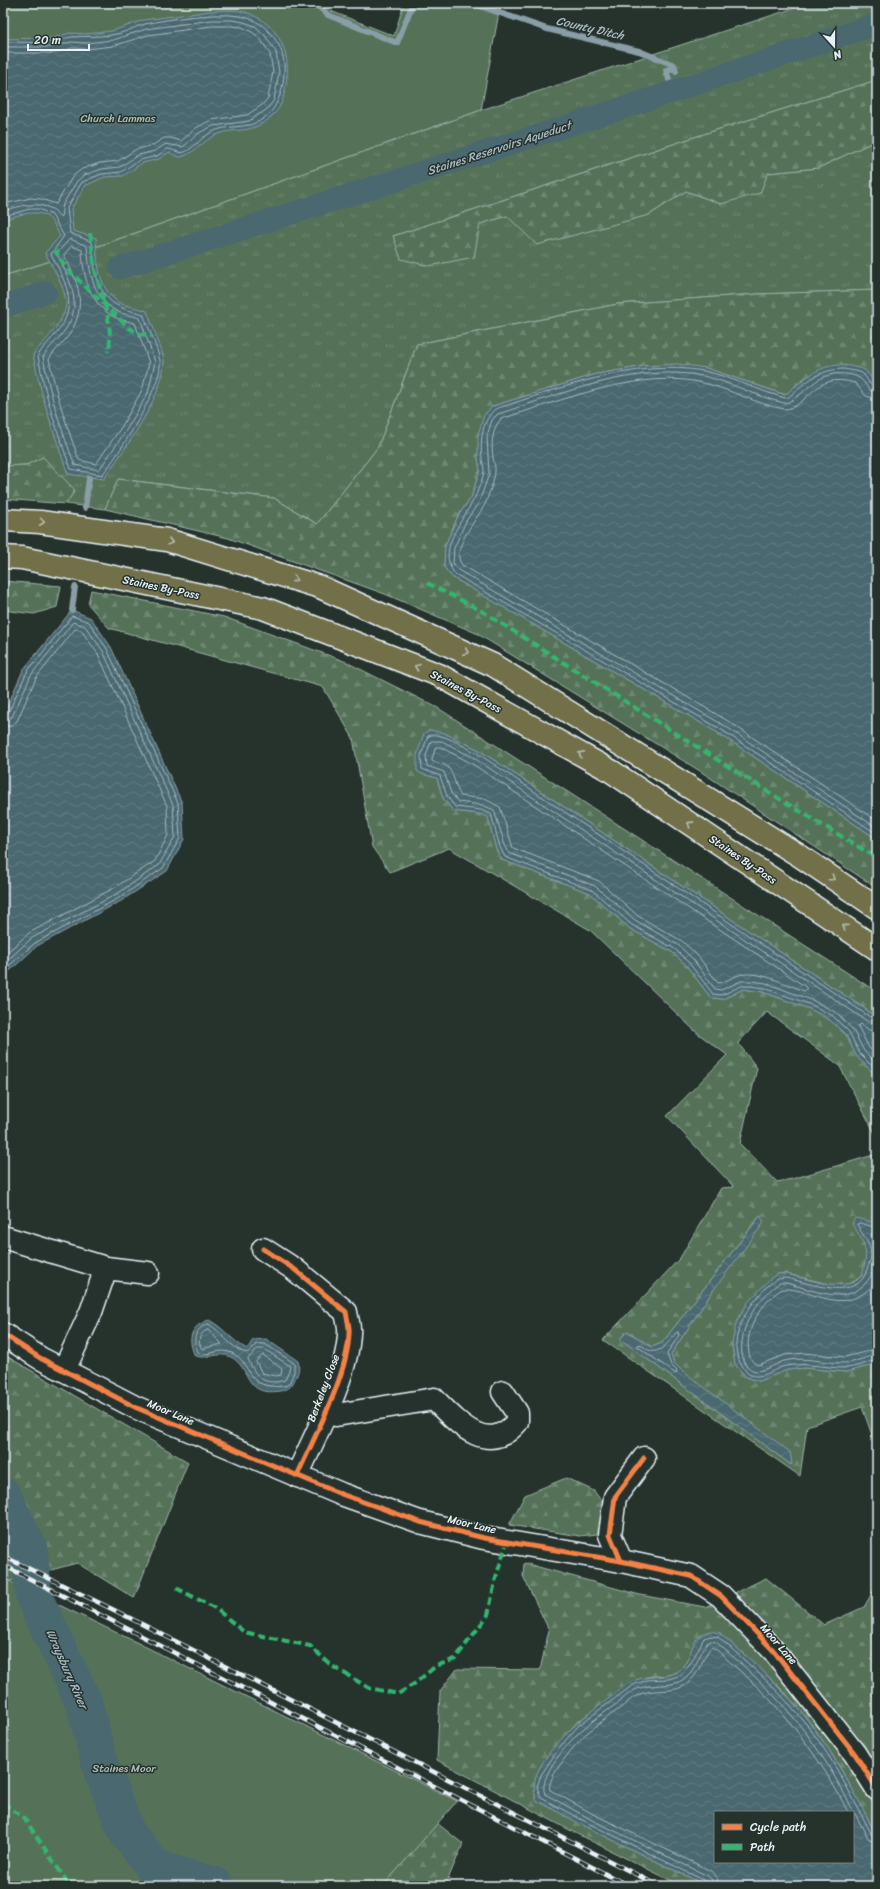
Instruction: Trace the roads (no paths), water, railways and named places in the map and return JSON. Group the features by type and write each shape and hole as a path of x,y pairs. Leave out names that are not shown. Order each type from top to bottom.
{"highway":[{"path":"3,520 40,522 167,540 320,587 493,665 800,856 877,908"},
{"name":"Staines By-Pass","path":"3,557 22,558 263,608 439,675 611,771 877,949"}],"street":[{"path":"3,1237 106,1268 148,1273"},
{"name":"Berkeley Close","path":"262,1248 294,1269 346,1312 350,1332 347,1354 325,1413 297,1476"},
{"path":"64,1370 91,1312 106,1268"},
{"name":"Moor Lane","path":"3,1334 40,1358 137,1408 341,1494 420,1522 484,1538 621,1561 690,1576 721,1596 773,1650 855,1754 877,1789"},
{"path":"325,1413 336,1415 434,1399 459,1425 470,1432 476,1435 494,1436 509,1431 517,1422 517,1412 503,1392"},
{"path":"621,1561 610,1535 616,1496 644,1458"}],"water":[{"path":"211,11 234,11 248,13 267,24 275,32 285,51 287,61 286,84 283,97 275,113 257,126 244,130 224,132 207,140 184,156 179,157 169,152 159,159 142,163 123,176 104,177 85,186 71,209 73,231 96,238 100,276 108,292 114,299 122,304 147,311 160,346 164,363 162,377 157,393 141,424 104,479 68,474 44,400 33,354 58,325 66,305 66,299 62,286 45,253 60,236 52,221 43,214 31,213 3,220 3,39 53,38 70,33 86,34 112,31 144,20"},
{"path":"677,364 706,368 785,395 816,371 834,365 844,365 863,369 877,386 877,839 720,734 452,577 444,567 445,546 458,516 471,498 480,470 478,458 478,435 484,415 493,406 597,374 646,366"},
{"path":"72,610 91,618 111,647 182,803 184,839 167,871 121,901 37,946 3,977 3,716 23,670"},
{"path":"430,730 444,733 479,750 877,1017 877,1076 857,1057 846,1035 830,1020 810,1009 763,992 743,989 723,999 711,998 686,965 672,952 629,928 590,893 502,860 496,849 488,817 480,814 453,811 443,798 437,778 417,771 417,755 424,733"},
{"path":"760,1216 763,1220 763,1224 712,1292 671,1354 674,1363 680,1369 790,1452 792,1464 620,1339 627,1331 652,1347 662,1343"},
{"path":"855,1218 873,1222 877,1225 877,1364 846,1372 804,1368 787,1370 759,1381 746,1377 735,1364 732,1344 736,1323 748,1302 771,1278 778,1274 786,1274 826,1284 837,1285 848,1284 856,1281 863,1273 866,1254 862,1239 852,1224"},
{"path":"209,1320 219,1326 247,1349 253,1340 266,1339 298,1361 299,1367 297,1376 292,1385 287,1389 280,1391 268,1392 260,1390 254,1386 238,1362 231,1357 227,1355 204,1357 195,1356 191,1344 192,1334 198,1326"},
{"path":"711,1631 719,1633 758,1666 801,1711 828,1748 857,1797 877,1837 877,1886 707,1886 588,1828 536,1800 534,1786 537,1773 551,1751 569,1731 589,1713 630,1682 644,1678 667,1676 682,1669 695,1642 702,1634"}],"waterway":[{"name":"County Ditch","path":"315,3 328,15 397,43 413,3"},
{"name":"County Ditch","path":"471,3 547,29 639,51 674,65 676,71"},
{"name":"Staines Reservoirs Aqueduct","path":"120,268 623,108 877,24"},
{"path":"673,92 666,70 675,68"},
{"name":"Staines Reservoirs Aqueduct","path":"3,307 46,292"},
{"path":"85,508 89,478"},
{"path":"72,610 75,587"},
{"name":"Wraysbury River","path":"3,1496 29,1549 34,1597 84,1703 102,1771 127,1833 155,1868 216,1886"}],"railway":[{"path":"3,1556 114,1610 659,1886"},
{"path":"3,1565 629,1886"}],"park label":[{"name":"Church Lammas","path":"118,118"},
{"name":"Staines Moor","path":"124,1768"}]}
